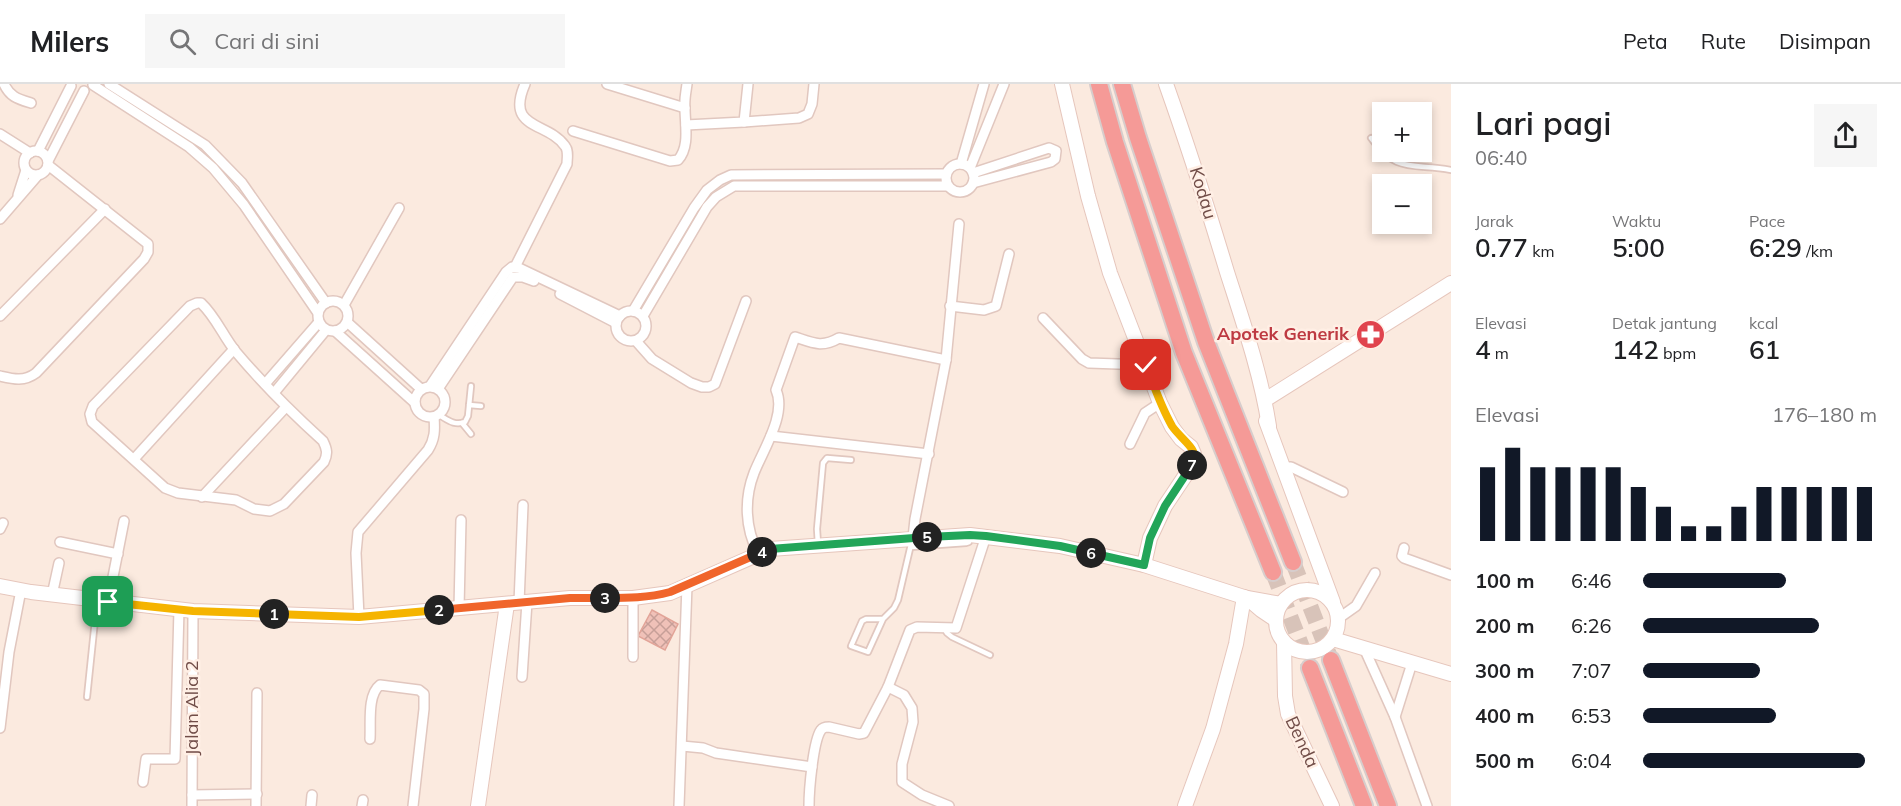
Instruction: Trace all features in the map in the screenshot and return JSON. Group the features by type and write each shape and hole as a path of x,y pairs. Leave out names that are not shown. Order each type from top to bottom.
{"highway":[{"path":"1099,84 1115,142 1184,353 1273,572"},
{"path":"1122,84 1206,342 1293,562"},
{"path":"1331,660 1388,806"},
{"path":"1310,668 1364,806"}],"street":[{"path":"4,84 15,98 31,103"},
{"path":"109,84 205,145 242,183 326,303"},
{"path":"430,388 506,272 514,267 567,164 568,154 565,146 523,116 519,107 520,94 525,84"},
{"path":"607,84 684,108"},
{"path":"573,131 670,161 678,160 682,156 687,125 684,108 687,84"},
{"path":"744,122 748,84"},
{"path":"687,125 800,118 808,114 812,104 814,84"},
{"path":"968,169 1002,87 985,84 968,169 973,183"},
{"path":"1062,84 1088,196 1110,273 1160,403 1172,427 1191,447 1194,454 1193,464 1165,506 1150,538 1144,565"},
{"name":"Kodau","path":"1166,84 1191,155 1237,304 1265,400 1269,426"},
{"path":"17,198 26,170 25,158 34,152 70,85 77,90 90,87 189,147 213,168 244,206 319,317 415,403"},
{"path":"0,219 38,175 46,171 48,163 90,87"},
{"path":"0,134 34,152 44,154 48,163 148,244 148,252 144,259 36,373 26,379 18,380 0,376"},
{"path":"1049,148 1056,151 1055,159 1051,162 973,183 961,192 953,191 948,186 946,174 952,166 968,169 1049,148"},
{"path":"26,170 33,175 38,175"},
{"path":"633,311 694,208 707,190 731,175 946,174"},
{"path":"903,187 904,175"},
{"path":"643,316 707,207 725,190 734,186 948,186"},
{"path":"344,305 399,208"},
{"path":"0,316 105,209"},
{"path":"912,542 946,360 959,224"},
{"path":"950,306 984,310 996,306 1009,254"},
{"path":"514,267 618,320"},
{"path":"347,322 430,388 442,392 445,407 436,416 425,417 416,407 416,395 430,388 513,277 532,280 618,320"},
{"path":"1265,400 1451,283"},
{"path":"333,301 344,305 347,310 347,322 342,328 331,330 270,389 319,317 321,307 333,301"},
{"path":"636,341 652,359 691,382 702,387 710,387 715,384 746,301"},
{"path":"201,303 209,310 234,350 286,407 323,441 327,448 324,462 284,504 270,511 254,509 236,500 178,494 165,488 92,422 90,414 93,406 190,306 201,303"},
{"name":"Kodau","path":"1237,304 1237,328 1257,403 1269,426 1333,602"},
{"path":"633,311 643,316 647,325 644,335 636,341 626,341 618,334 618,320 626,312 633,311"},
{"path":"1043,318 1082,359 1089,363 1146,365"},
{"path":"758,553 750,538 747,511 752,479 771,436 780,397 776,390 795,337 820,344 839,338 946,360"},
{"path":"134,459 234,350"},
{"path":"1130,444 1145,413 1160,403"},
{"path":"202,497 286,407"},
{"path":"359,617 356,554 358,532 428,450 433,442 436,416"},
{"path":"771,436 928,454"},
{"path":"1284,467 1291,467 1343,492"},
{"path":"522,677 518,603 523,505"},
{"path":"459,608 461,520"},
{"path":"103,601 118,554 124,521"},
{"path":"0,586 52,595 186,610 359,617 570,598 633,598 662,594 770,549 912,542 970,535 1060,546 1144,565 1246,597 1281,604"},
{"path":"809,806 812,767 822,729 829,726 863,734 888,687 910,630 917,627 952,629 958,625 986,536"},
{"path":"60,542 118,554"},
{"path":"1404,548 1402,556 1404,558 1451,575"},
{"path":"52,595 59,563"},
{"path":"1307,589 1318,565"},
{"path":"1375,573 1356,606 1339,619 1333,639 1322,649 1302,652 1284,642 1278,632 1276,620 1281,604 1292,593 1307,589 1317,591 1326,595 1333,602 1339,619 1363,647 1395,717 1427,806"},
{"path":"679,806 687,585"},
{"path":"0,728 9,652 21,590"},
{"path":"1246,597 1276,620"},
{"path":"1185,806 1213,729 1246,597"},
{"path":"633,598 633,657"},
{"path":"478,806 518,603"},
{"path":"143,782 146,759 175,759 186,610"},
{"name":"Jalan Alia 2","path":"186,610 192,806"},
{"path":"1333,639 1451,674"},
{"name":"Benda","path":"1284,642 1284,696 1288,714 1332,806"},
{"path":"1284,675 1291,659 1302,652"},
{"path":"1395,717 1412,663"},
{"path":"370,739 373,696 378,686 419,690 424,694 413,806"},
{"path":"888,687 904,695 912,708 913,722 902,764 902,782 922,795 949,806"},
{"path":"256,693 256,806"},
{"path":"682,746 812,767"},
{"path":"192,795 256,794"},
{"path":"311,806 312,795"}],"lane":[{"path":"1371,138 1383,154 1400,164 1451,170"},
{"path":"436,416 452,423 462,423 466,420 471,386"},
{"path":"469,405 481,406"},
{"path":"462,423 471,434"},
{"path":"818,546 817,529 823,463 827,458 851,460"},
{"path":"883,619 862,621 852,646 868,652 883,619 894,608 912,542"},
{"path":"87,697 103,601"},
{"path":"944,628 952,637 990,655"}],"building":[{"path":"652,610 678,624 665,650 638,636"}],"tunnel":[{"path":"1293,562 1331,660"},
{"path":"1273,572 1310,668"}],"place":[{"name":"Apotek Generik","path":"1370,334"}],"route":[{"path":"108,602 193,611 359,617 570,598 633,598 670,592 770,549 970,535 1060,546 1144,565 1150,538 1165,506 1193,464 1194,454 1191,447 1172,427 1146,365"}]}
